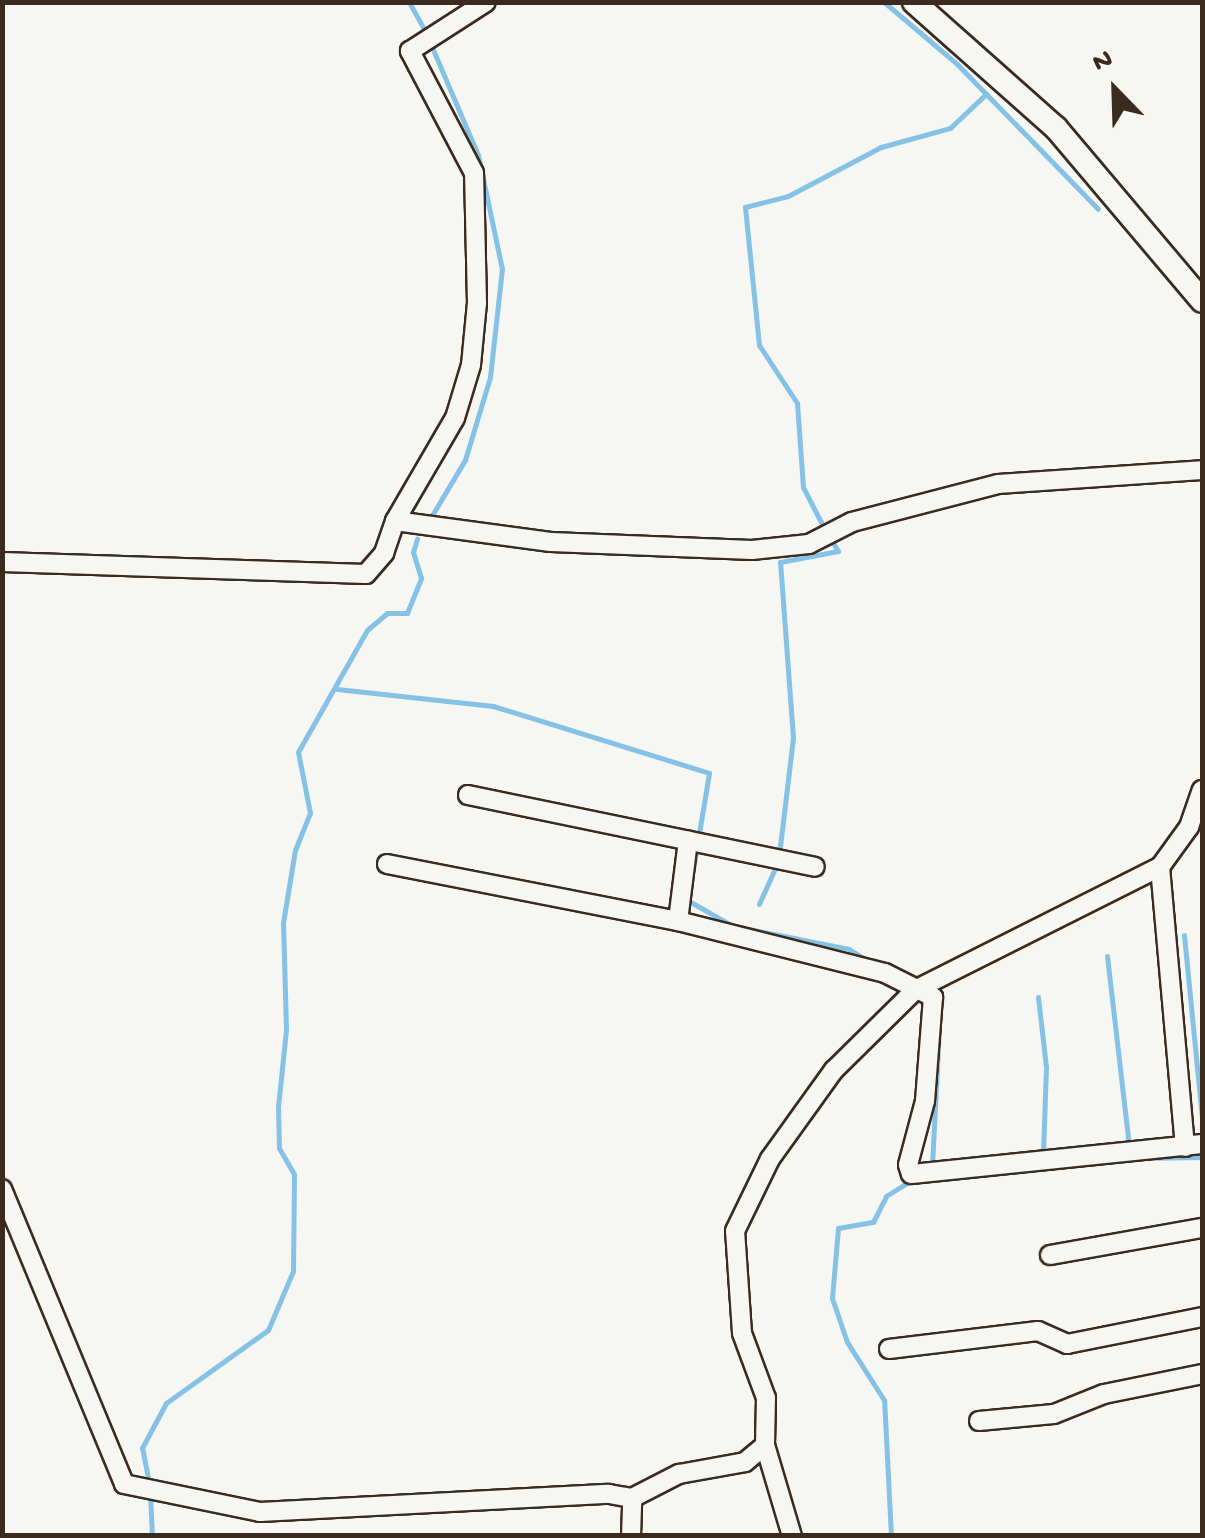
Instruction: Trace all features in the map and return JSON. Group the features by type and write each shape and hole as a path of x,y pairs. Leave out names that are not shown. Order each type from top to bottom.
{"street":[{"path":"2,562 366,574 384,553 395,520 455,418 472,365 477,303 474,173 410,51 486,2"},
{"path":"914,2 1056,128 1202,300"},
{"path":"395,520 417,528 552,542 752,550 809,544 852,522 998,484 1202,470"},
{"path":"792,1536 765,1444 766,1398 742,1333 735,1231 770,1159 834,1070 915,990 1160,867 1189,827 1202,790"},
{"path":"468,796 815,867"},
{"path":"678,921 688,842"},
{"path":"387,864 678,921 885,973 932,997 911,1174 1194,1145 1160,867"},
{"path":"2,1189 124,1484 260,1512 608,1494 632,1498 678,1474 746,1462 765,1444"},
{"path":"1050,1255 1202,1228"},
{"path":"889,1349 1038,1331 1067,1344 1202,1318"},
{"path":"979,1420 1054,1414 1104,1394 1202,1374"},
{"path":"631,1536 632,1498"}],"waterway":[{"path":"409,2 423,27"},
{"path":"884,2 957,64 1098,209"},
{"path":"428,522 465,460 490,377 502,269 478,155 432,47"},
{"path":"825,530 803,487 797,403 759,345 745,207 788,196 881,147 950,128 986,94"},
{"path":"149,1483 142,1448 166,1403 268,1330 293,1271 294,1174 279,1148 278,1107 286,1029 283,923 295,850 310,813 298,752 367,630 387,613 407,613 421,578 413,552 417,539"},
{"path":"779,855 793,738 780,562 838,551 833,543"},
{"path":"337,689 493,706 709,773 693,870"},
{"path":"759,904 776,866"},
{"path":"687,900 733,926 849,949 868,961"},
{"path":"1184,935 1202,1119"},
{"path":"1107,956 1129,1146"},
{"path":"1038,997 1046,1067 1043,1154"},
{"path":"932,1166 939,1027"},
{"path":"1141,1158 1202,1157"},
{"path":"891,1536 884,1400 847,1342 832,1298 838,1228 873,1222 886,1196 912,1180"},
{"path":"150,1494 152,1536"}]}
